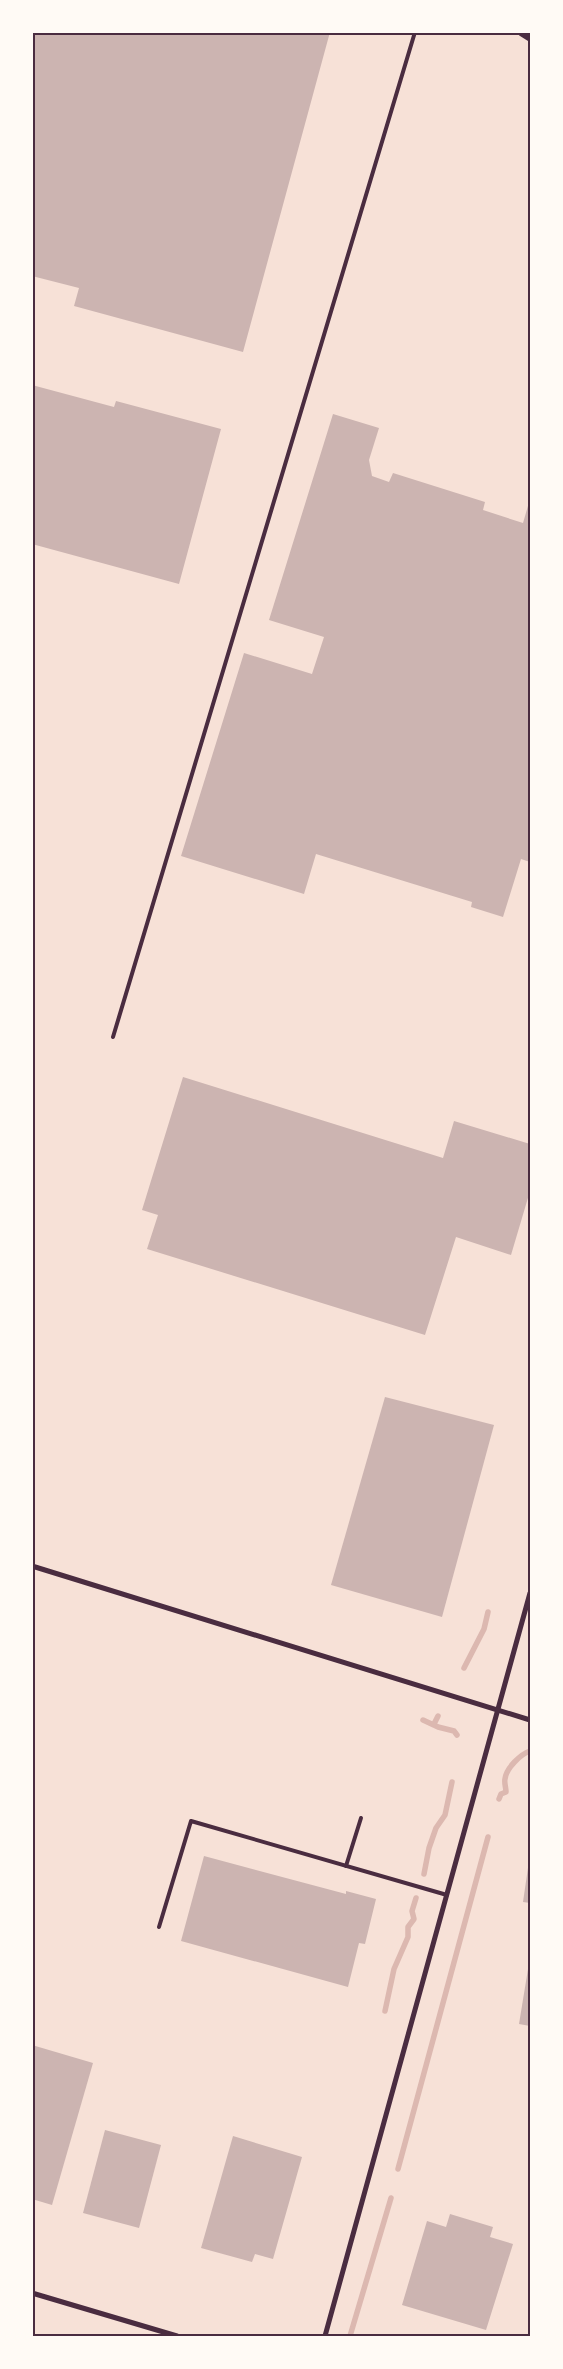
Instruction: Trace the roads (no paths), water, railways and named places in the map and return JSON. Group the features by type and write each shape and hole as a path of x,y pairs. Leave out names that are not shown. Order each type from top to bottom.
{"street":[{"path":"522,32 530,38"},
{"path":"32,1566 530,1720"},
{"path":"325,2336 530,1593"},
{"path":"32,2293 178,2336"}],"lane":[{"path":"113,1037 414,32"},
{"path":"346,1866 361,1818"},
{"path":"159,1927 191,1821 447,1895"}],"waterway":[{"path":"464,1668 484,1629 488,1612"},
{"path":"434,1724 438,1716"},
{"path":"423,1720 438,1727 454,1731 457,1735"},
{"path":"499,1799 501,1794 506,1792 505,1780 508,1770 518,1758 530,1751"},
{"path":"424,1874 429,1848 436,1828 445,1815 452,1782"},
{"path":"398,2169 488,1837"},
{"path":"385,2011 394,1969 408,1937 408,1927 414,1919 412,1911 416,1898"},
{"path":"350,2336 391,2198"}]}
